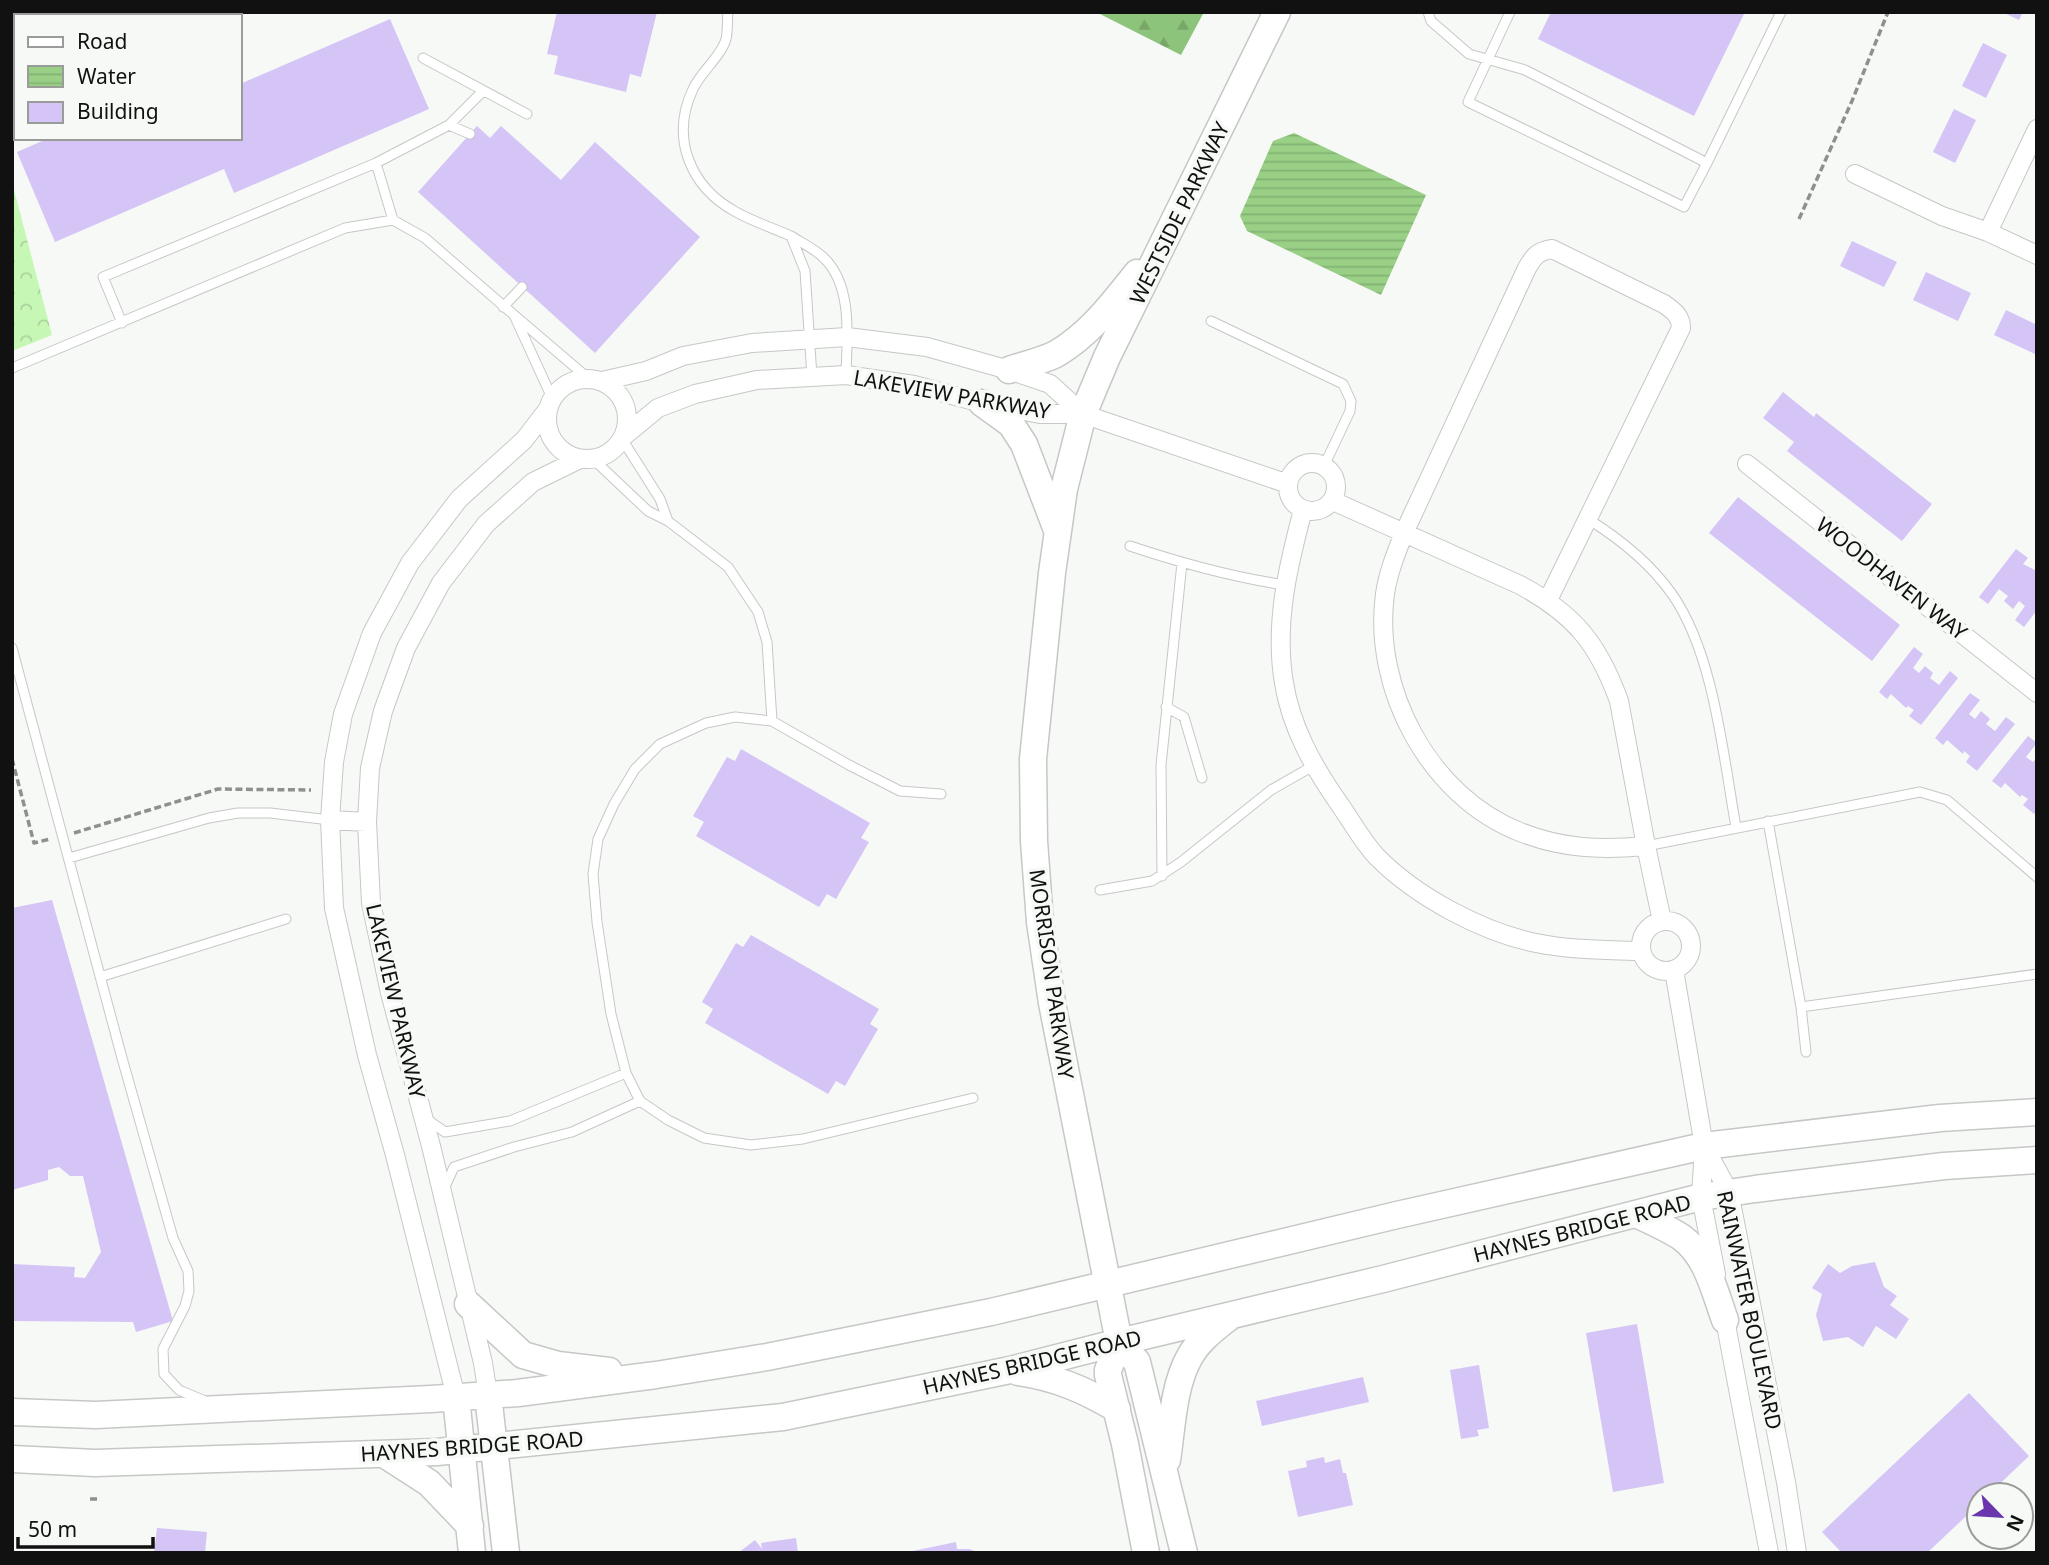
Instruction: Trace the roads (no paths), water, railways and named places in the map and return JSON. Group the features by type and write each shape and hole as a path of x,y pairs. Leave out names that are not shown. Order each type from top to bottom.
{"main road":[{"name":"WESTSIDE PARKWAY","path":"1083,414 1107,357 1277,12"},
{"path":"1009,370 1054,355 1098,322 1169,233"},
{"path":"982,403 1011,424 1024,444 1058,532"},
{"name":"MORRISON PARKWAY","path":"1083,414 1063,489 1058,532 1033,759 1034,841 1040,922 1052,1003 1108,1283"},
{"path":"12,1412 96,1415 456,1397 656,1375 747,1361 991,1312 1397,1215 1704,1146 1940,1118 2037,1112"},
{"name":"HAYNES BRIDGE ROAD","path":"12,1459 95,1463 462,1450 783,1417 1010,1370 1402,1275 1702,1197 1944,1166 2037,1160"},
{"path":"1636,1214 1683,1238 1696,1251 1725,1320"},
{"path":"1108,1283 1119,1342 1137,1362 1184,1553"},
{"path":"468,1304 523,1355 577,1368 656,1375"},
{"path":"1164,1474 1180,1383 1189,1358 1208,1334 1232,1315"},
{"path":"1119,1342 1108,1370 1146,1553"},
{"path":"1010,1370 1047,1376 1082,1388 1117,1409"},
{"name":"LAKEVIEW PARKWAY","path":"488,1395 506,1553"},
{"path":"456,1397 472,1553"},
{"path":"384,1454 429,1483 470,1526"}],"street":[{"path":"1988,232 2037,129"},
{"path":"1855,174 1942,216 1988,232 2037,255"},
{"path":"1548,600 1681,328 1681,321 1675,312 1664,304 1552,249 1535,256 1527,268 1404,533 1392,564 1385,595 1385,653 1391,682 1403,714 1420,745 1440,774 1466,799 1494,819 1527,834 1575,847 1606,850 1646,846"},
{"name":"LAKEVIEW PARKWAY","path":"595,380 646,371 683,356 752,343 847,337 928,347 1009,370 1050,384 1083,414"},
{"name":"LAKEVIEW PARKWAY","path":"623,438 658,408 695,394 757,380 846,374 914,385 982,403 1040,414 1083,414"},
{"path":"595,380 613,388 622,398 627,410 623,438 606,455 587,459 568,455 550,435 547,422 551,404 564,387 576,381 595,380"},
{"name":"LAKEVIEW PARKWAY","path":"456,1397 354,1001 334,908 330,820 334,762 343,714 372,633 410,563 459,499 524,440 551,404"},
{"path":"1083,414 1288,484"},
{"name":"LAKEVIEW PARKWAY","path":"488,1395 483,1363 443,1194 390,993 371,903 367,822 370,768 383,711 406,648 441,583 486,524 533,482 587,459"},
{"path":"1309,463 1324,466 1335,478 1337,486 1333,501 1319,511 1303,510 1291,499 1288,484 1295,470 1309,463"},
{"name":"WOODHAVEN WAY","path":"1747,464 2037,693"},
{"path":"1333,501 1548,600 1564,612 1583,633 1612,679 1619,701 1662,921"},
{"path":"1303,510 1284,585 1280,639 1284,684 1298,733 1312,766 1377,857 1428,897 1499,933 1535,943 1573,948 1641,951"},
{"path":"330,820 367,822"},
{"path":"1662,921 1678,923 1685,928 1692,944 1688,960 1674,971 1657,970 1650,965 1641,951 1641,943 1648,928 1662,921"},
{"path":"1674,971 1704,1146"},
{"name":"RAINWATER BOULEVARD","path":"1704,1146 1729,1192 1786,1482 1797,1553"},
{"name":"RAINWATER BOULEVARD","path":"1704,1146 1702,1197 1769,1553"}],"lane":[{"path":"728,12 725,42 693,88 683,119 682,144 691,171 708,192 736,212 791,236 823,256 831,267 842,288 847,337 846,374"},
{"path":"1428,12 1431,21 1469,54 1525,71 1707,163"},
{"path":"1510,12 1468,102 1684,207 1782,12"},
{"path":"423,58 527,114"},
{"path":"122,323 103,277 376,163 449,125 483,91"},
{"path":"449,125 470,134"},
{"path":"376,163 393,220"},
{"path":"12,368 345,228 393,220 425,238 503,307 595,380"},
{"path":"791,236 805,271 812,377"},
{"path":"503,307 522,287"},
{"path":"514,316 551,404"},
{"path":"1211,321 1343,384 1350,401 1350,411 1324,466"},
{"path":"623,438 660,499 668,521"},
{"path":"587,459 648,511 668,521 728,567 758,612 767,642 772,721"},
{"path":"1588,519 1624,544 1654,572 1684,614 1705,666 1736,827"},
{"path":"1130,546 1243,579 1284,585"},
{"path":"1162,876 1161,765 1182,563"},
{"path":"12,648 173,1238 188,1271 189,1291 185,1306 163,1349 164,1374 179,1390 224,1409"},
{"path":"1166,707 1184,717 1202,778"},
{"path":"942,794 900,791 772,721 735,716 706,723 660,744 635,769 614,804 598,839 593,874 597,922 611,1014 626,1073 640,1101 668,1120 704,1138 751,1145 803,1139 973,1098"},
{"path":"1100,890 1140,884 1162,876 1270,790 1312,766"},
{"path":"1646,846 1920,792 1947,800 2037,877"},
{"path":"69,858 209,818 238,813 270,813 330,820"},
{"path":"1768,821 1801,1007 1806,1052"},
{"path":"100,977 286,919"},
{"path":"1801,1007 2037,974"},
{"path":"423,1116 445,1132 510,1121 626,1073"},
{"path":"443,1194 454,1167 514,1147 572,1132 640,1101"}],"water":[{"path":"12,12 81,12 14,14 12,51"},
{"path":"1294,133 1426,195 1381,295 1247,231 1240,216 1273,141"}]}
